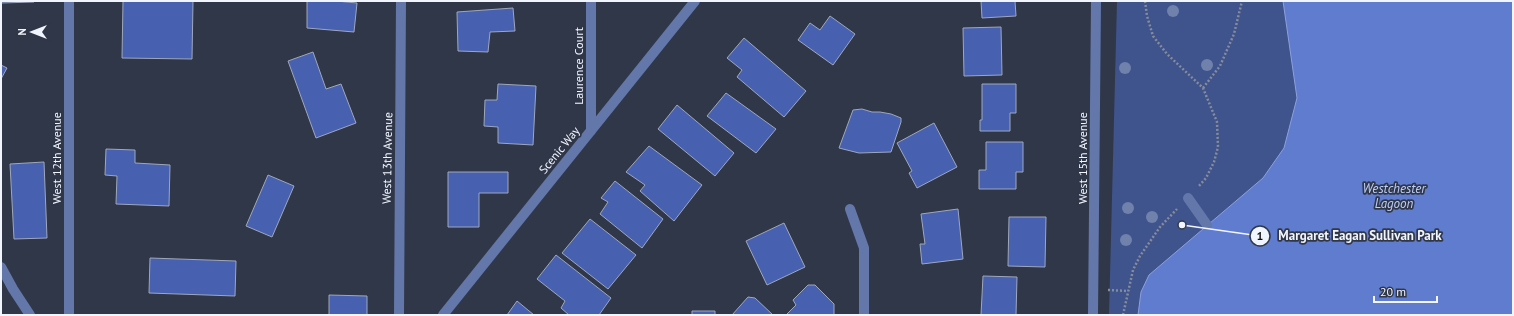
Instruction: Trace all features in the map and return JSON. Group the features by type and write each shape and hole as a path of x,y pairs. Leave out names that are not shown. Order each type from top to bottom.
{"street":[{"name":"West 12th Avenue","path":"69,1 69,315"},
{"name":"West 13th Avenue","path":"399,315 401,1"},
{"name":"Laurence Court","path":"590,1 590,131"},
{"name":"Scenic Way","path":"444,315 695,1"},
{"name":"West 15th Avenue","path":"1093,315 1096,1"},
{"path":"1188,198 1207,225"},
{"path":"850,209 864,248 864,315"},
{"path":"1,267 30,315"}],"path":[{"path":"1145,1 1147,16 1153,36 1167,54 1203,88 1220,66 1234,34 1242,1"},
{"path":"1094,290 1128,290"}],"shaded area":[{"path":"1117,1 1327,1 1319,157 1181,315 1109,315"}],"water":[{"name":"Westchester Lagoon","path":"1283,1 1513,1 1513,315 1138,315 1141,292 1149,275 1263,178 1284,148 1297,98"}],"building":[{"path":"1,1 34,1 34,2 1,3"},
{"path":"123,1 193,1 192,59 122,58"},
{"path":"307,1 357,3 354,32 307,28"},
{"path":"981,1 1015,1 1016,16 982,18"},
{"path":"513,8 515,31 490,32 488,52 458,51 457,12"},
{"path":"830,16 855,34 833,65 798,40 810,23 820,30"},
{"path":"1001,27 1002,75 964,76 963,28"},
{"path":"744,38 806,91 784,117 737,77 742,70 727,58"},
{"path":"313,52 326,89 341,84 356,123 316,138 288,61"},
{"path":"1,65 7,68 1,79"},
{"path":"498,84 536,86 533,145 498,143 498,127 484,126 485,100 497,100"},
{"path":"982,84 1016,84 1016,113 1010,113 1010,131 980,131 980,120 982,120"},
{"path":"726,93 776,129 756,153 707,116"},
{"path":"677,105 734,153 715,176 658,129"},
{"path":"862,109 872,112 891,114 901,118 891,152 859,153 839,148 853,110"},
{"path":"934,123 957,167 917,188 909,173 912,171 897,143"},
{"path":"986,142 1023,142 1023,172 1016,172 1016,189 979,189 979,170 986,170"},
{"path":"649,146 702,185 674,221 640,191 645,185 626,172"},
{"path":"106,149 135,150 135,163 170,165 169,206 116,204 117,176 105,175"},
{"path":"44,162 47,238 14,239 10,164"},
{"path":"448,172 508,172 508,193 479,193 479,227 448,227"},
{"path":"268,175 294,186 272,237 246,226"},
{"path":"615,181 663,219 642,248 600,214 608,202 601,198"},
{"path":"958,209 963,259 922,264 920,244 925,244 921,214"},
{"path":"1009,217 1046,217 1045,267 1008,266"},
{"path":"590,219 636,255 608,289 562,253"},
{"path":"784,223 805,267 767,285 746,241"},
{"path":"556,255 611,298 599,315 569,315 561,308 565,301 537,279"},
{"path":"150,258 236,261 235,296 149,293"},
{"path":"983,276 1017,277 1016,315 981,315"},
{"path":"808,285 815,285 834,304 834,315 786,315 796,305 793,300"},
{"path":"329,295 367,296 367,315 329,315"},
{"path":"748,297 755,298 773,315 732,315"},
{"path":"517,301 534,315 507,315"},
{"path":"692,311 715,311 715,315 692,315"}],"place":[{"name":"Margaret Eagan Sullivan Park","path":"1182,225"}]}
